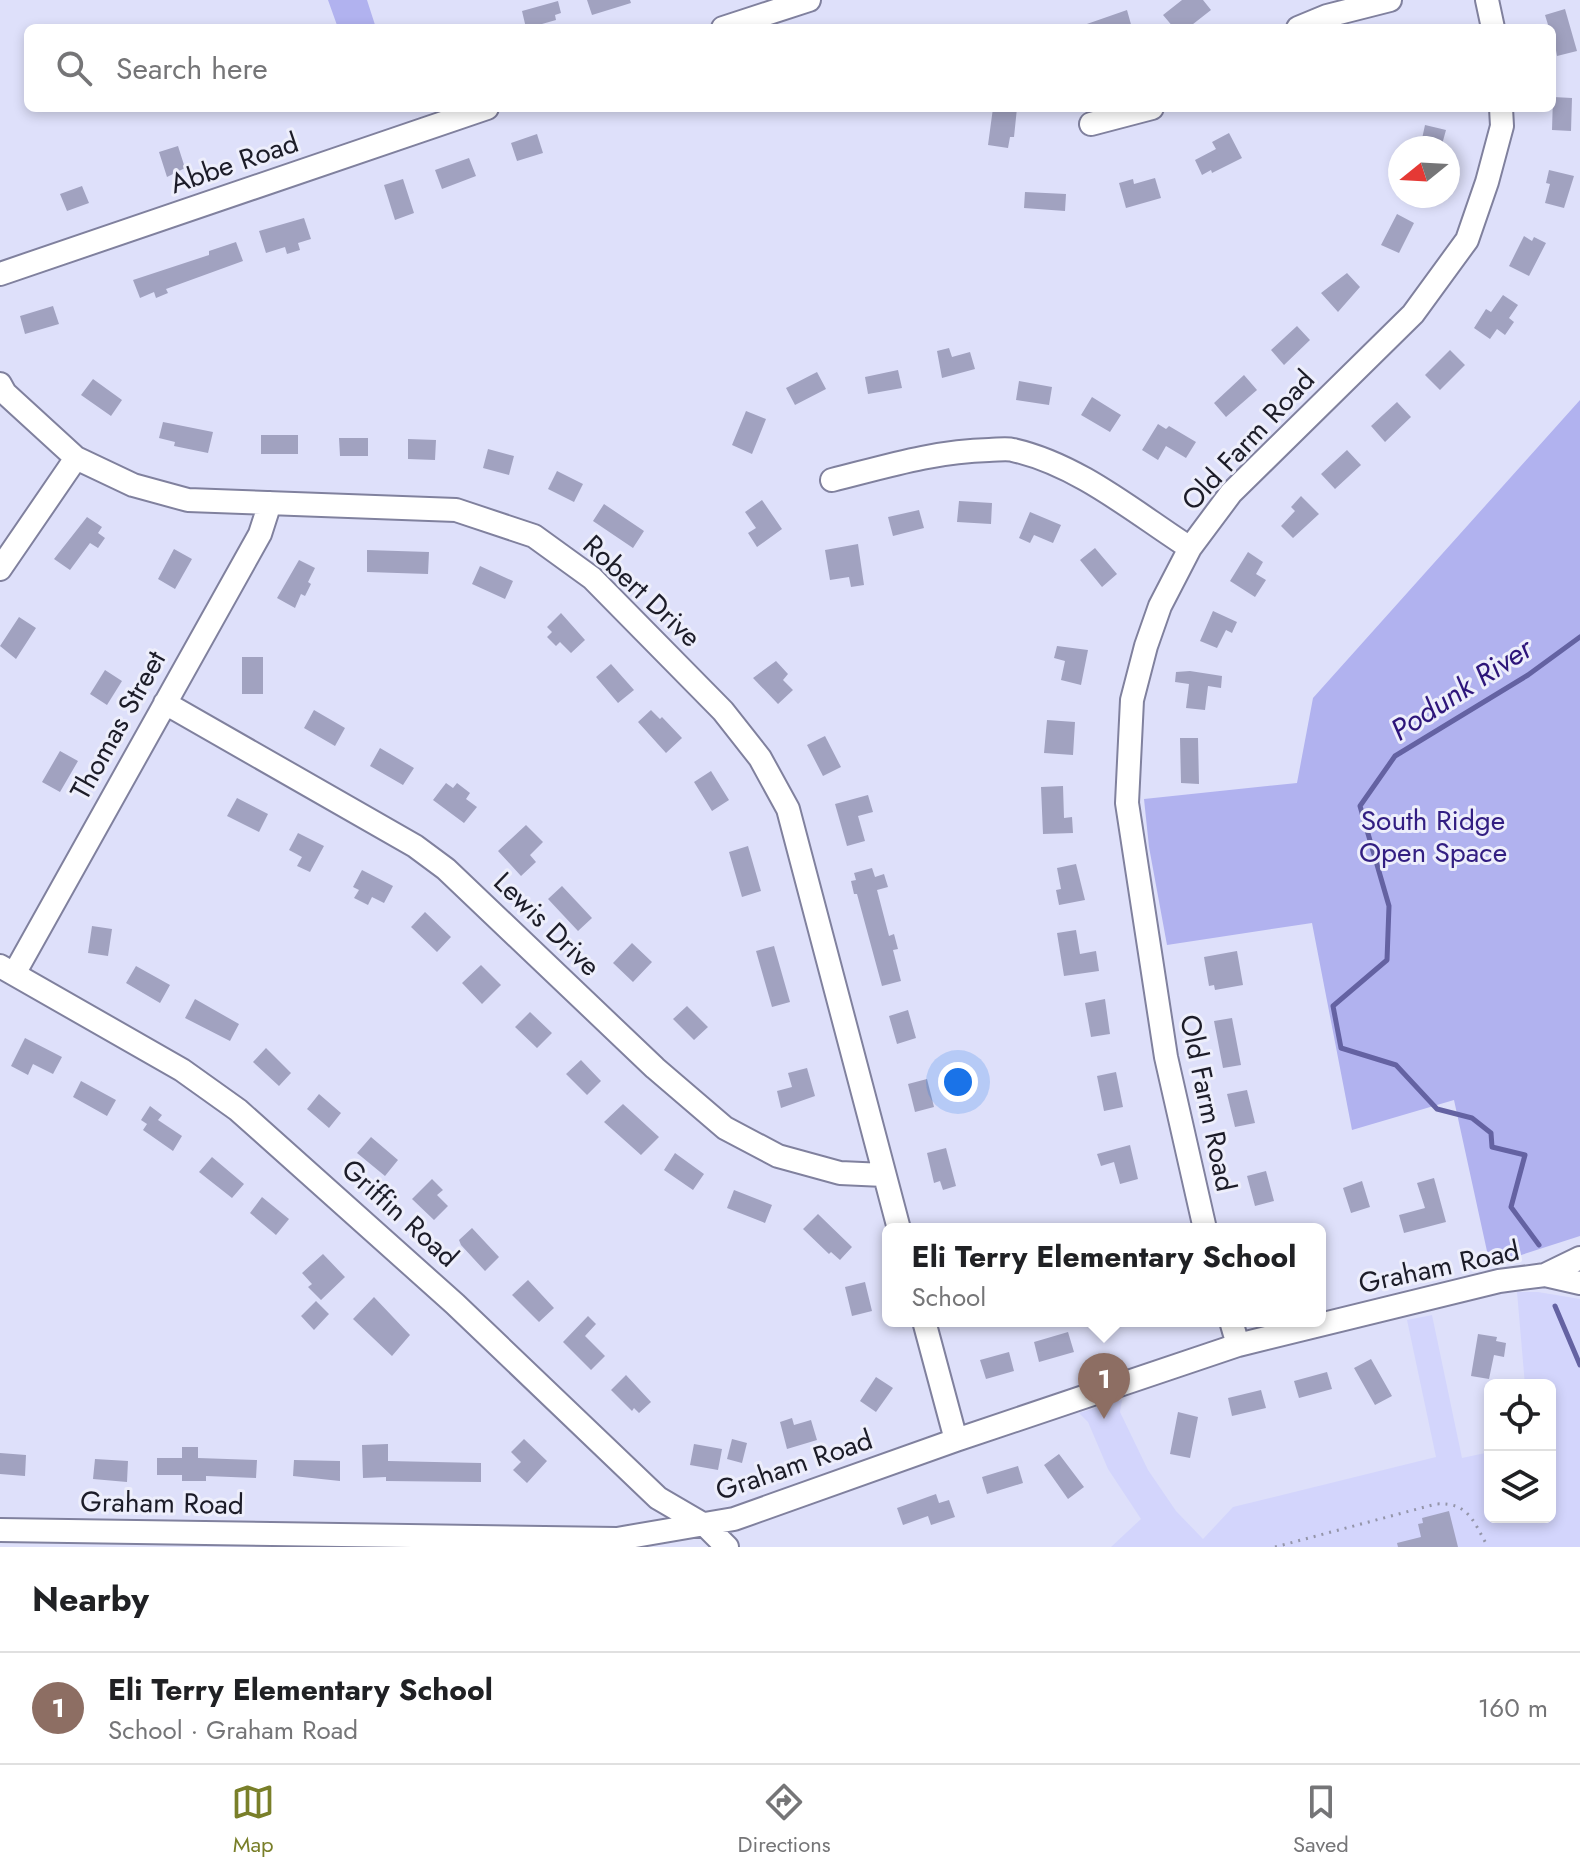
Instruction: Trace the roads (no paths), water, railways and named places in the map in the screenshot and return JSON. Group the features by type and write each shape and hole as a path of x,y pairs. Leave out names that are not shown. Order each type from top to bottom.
{"street":[{"path":"735,24 809,0"},
{"path":"1308,24 1390,0"},
{"path":"1487,0 1492,24"},
{"name":"Abbe Road","path":"0,274 475,112"},
{"path":"1091,124 1137,112"},
{"name":"Old Farm Road","path":"1204,1223 1166,1057 1127,803 1132,700 1160,606 1190,548 1231,493 1413,314 1467,240 1502,126 1501,112"},
{"name":"Robert Drive","path":"0,384 5,393 76,458 133,485 188,500 456,510 534,536 592,578 723,711 760,758 788,809 897,1223"},
{"path":"832,480 949,452 1011,449 1065,468 1104,490 1190,548"},
{"path":"0,569 76,458"},
{"name":"Thomas Street","path":"7,970 165,703 260,534 270,503"},
{"name":"Lewis Drive","path":"165,703 415,846 446,869 655,1068 725,1128 778,1156 840,1173 884,1175"},
{"name":"Griffin Road","path":"7,970 182,1070 238,1110 444,1293 658,1498 706,1526 727,1547"},
{"path":"1545,1275 1580,1258"},
{"name":"Graham Road","path":"1326,1323 1499,1281 1545,1275 1580,1283"},
{"path":"926,1327 956,1440"},
{"path":"1233,1327 1238,1345"},
{"name":"Graham Road","path":"0,1530 617,1539 706,1526 1238,1345 1311,1327"}],"waterway":[{"name":"Podunk River","path":"1539,1245 1511,1207 1525,1155 1492,1147 1491,1133 1472,1118 1437,1109 1396,1065 1341,1048 1333,1006 1387,960 1389,906 1360,806 1395,756 1528,675 1580,637"},
{"name":"Podunk River","path":"1555,1306 1580,1365"}],"place":[{"name":"Eli Terry Elementary School","path":"1104,1419"}],"park label":[{"name":"South Ridge Open Space","path":"1433,836"}]}
